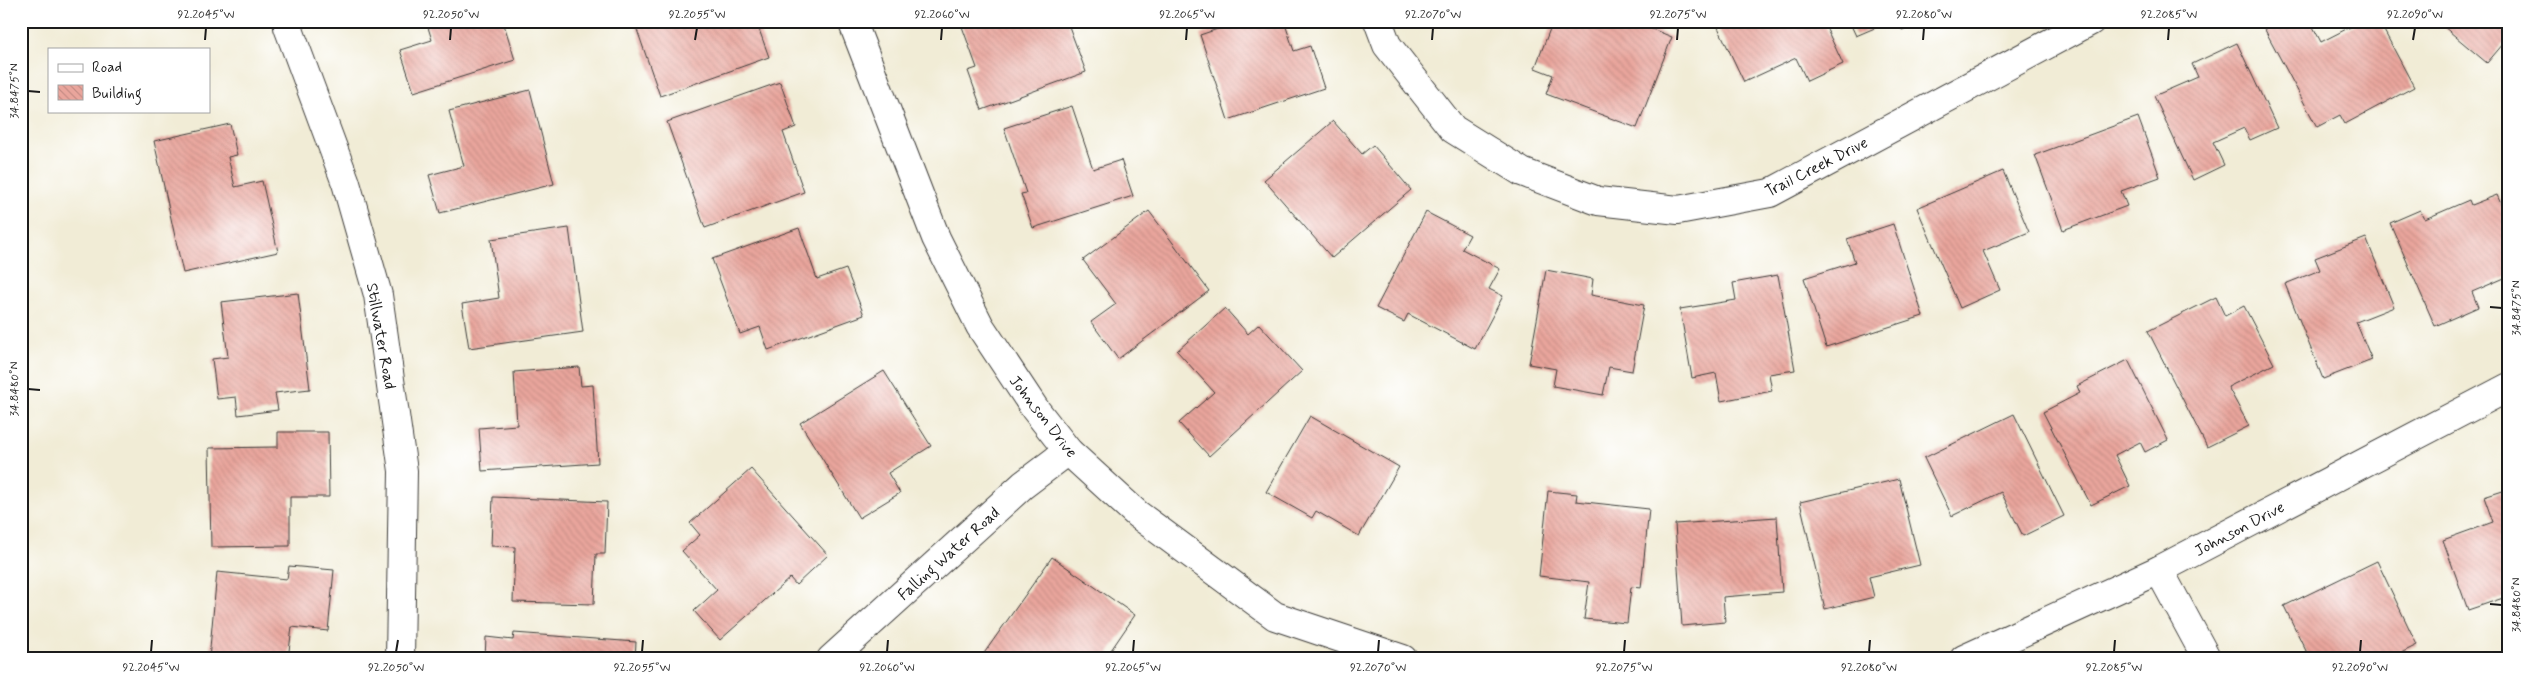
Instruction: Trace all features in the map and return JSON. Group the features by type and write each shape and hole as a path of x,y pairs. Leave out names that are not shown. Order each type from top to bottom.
{"street":[{"name":"Johnson Drive","path":"852,21 936,238 980,326 1035,409 1068,451 1137,514 1275,616 1402,659"},
{"name":"Trail Creek Drive","path":"1378,21 1387,44 1453,129 1522,172 1598,201 1678,210 1770,193 2090,21"},
{"name":"Stillwater Road","path":"288,27 346,183 378,295 404,471 400,659"},
{"name":"Johnson Drive","path":"1964,659 2159,570 2509,387"},
{"name":"Falling Water Road","path":"831,659 1023,485 1068,451"},
{"path":"2159,570 2207,659"}],"building":[{"path":"426,21 503,21 515,60 414,92 400,50 432,40"},
{"path":"634,21 756,21 769,57 660,96"},
{"path":"960,21 1067,21 1086,72 982,110 968,71 977,68"},
{"path":"1241,21 1284,21 1294,51 1310,46 1324,88 1228,120 1200,35"},
{"path":"1553,21 1632,21 1672,37 1637,128 1546,94 1553,75 1535,68"},
{"path":"1715,21 1823,21 1843,64 1807,81 1796,58 1744,82"},
{"path":"1849,21 1891,21 1856,36"},
{"path":"1899,21 1923,21 1902,30"},
{"path":"2276,21 2310,21 2321,42 2362,21 2379,21 2414,87 2345,124 2340,115 2317,127 2264,28"},
{"path":"2437,21 2509,21 2509,37 2487,63"},
{"path":"2237,43 2277,128 2250,140 2244,128 2213,142 2224,165 2193,180 2154,96 2198,77 2192,64"},
{"path":"780,82 796,127 783,132 804,192 705,228 667,122"},
{"path":"530,90 554,184 440,213 429,175 464,166 449,111"},
{"path":"1072,106 1093,169 1121,160 1133,196 1033,228 1021,194 1026,193 1004,128"},
{"path":"2138,117 2160,177 2121,191 2127,206 2063,230 2035,155"},
{"path":"1333,121 1362,154 1373,145 1411,190 1332,258 1264,180"},
{"path":"230,124 237,155 228,157 235,187 262,181 278,252 183,273 154,141"},
{"path":"2003,171 2029,232 1983,251 2000,290 1960,308 1917,208"},
{"path":"2497,195 2509,222 2509,276 2472,292 2478,307 2435,326 2390,223 2420,210 2425,219 2469,200 2471,205"},
{"path":"1149,211 1209,291 1118,359 1091,322 1116,304 1083,260"},
{"path":"1426,212 1470,235 1462,249 1500,269 1489,289 1503,296 1475,349 1408,314 1404,322 1376,308"},
{"path":"1893,224 1923,316 1826,347 1804,278 1855,262 1847,239"},
{"path":"569,228 583,332 469,348 462,304 499,298 491,239"},
{"path":"799,228 817,279 846,269 864,315 768,350 760,327 740,334 712,259"},
{"path":"2366,238 2394,307 2356,322 2372,360 2323,379 2285,284 2320,270 2315,258"},
{"path":"1546,270 1593,279 1591,295 1644,305 1632,371 1609,367 1603,395 1553,386 1556,369 1529,364"},
{"path":"1778,275 1795,370 1769,374 1772,391 1721,401 1716,373 1692,378 1680,309 1736,300 1733,283"},
{"path":"298,293 310,389 275,393 278,410 238,415 236,397 217,399 212,359 228,357 221,302"},
{"path":"2216,297 2225,316 2244,306 2274,364 2228,387 2249,426 2207,447 2148,331"},
{"path":"1225,308 1248,334 1259,324 1302,371 1209,456 1179,423 1214,392 1177,351"},
{"path":"2128,360 2168,440 2145,452 2140,442 2115,455 2130,486 2091,505 2043,412 2080,393 2077,386"},
{"path":"579,367 581,386 593,385 598,463 482,471 479,428 517,425 514,372"},
{"path":"884,371 931,446 888,473 900,493 859,518 800,423"},
{"path":"2014,414 2064,516 2023,536 2001,492 1952,516 1924,458"},
{"path":"1310,416 1399,467 1359,536 1316,511 1312,518 1266,492"},
{"path":"278,432 328,432 329,497 290,497 290,546 211,547 209,448 278,447"},
{"path":"751,469 828,555 796,585 790,578 720,640 694,611 717,590 682,551 700,535 690,523"},
{"path":"1899,479 1920,565 1869,577 1874,597 1825,609 1800,502"},
{"path":"2509,489 2509,596 2468,610 2443,540 2493,522 2484,497"},
{"path":"1548,491 1577,494 1576,501 1649,509 1641,588 1631,587 1627,623 1584,619 1589,582 1539,576"},
{"path":"493,497 607,502 605,554 596,554 594,604 513,602 515,547 491,546"},
{"path":"1777,517 1782,592 1723,597 1725,622 1682,626 1675,524"},
{"path":"1052,557 1135,615 1105,659 980,659"},
{"path":"2377,561 2417,645 2389,659 2310,659 2284,606"},
{"path":"289,566 334,570 328,631 292,627 288,659 209,659 217,572 287,579"},
{"path":"514,633 636,642 635,659 485,659 486,637 513,640"}]}
